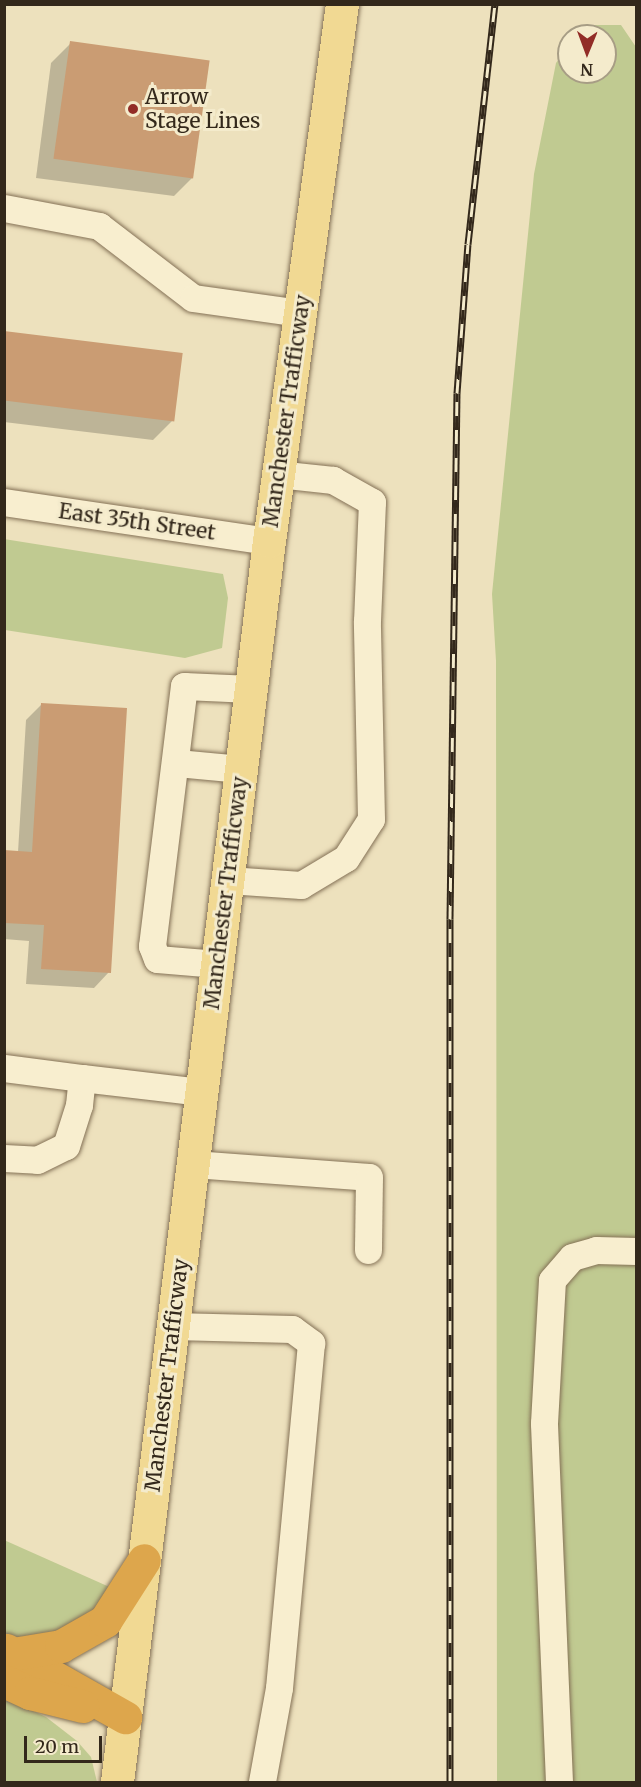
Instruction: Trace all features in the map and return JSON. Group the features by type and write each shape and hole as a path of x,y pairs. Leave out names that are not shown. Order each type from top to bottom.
{"highway":[{"path":"125,1717 30,1693 7,1661 62,1646 105,1621 144,1560"}],"main road":[{"name":"Manchester Trafficway","path":"117,1782 269,541 342,4"}],"street":[{"path":"4,208 99,226 194,298 300,313"},
{"path":"228,880 302,885 346,858 371,819 367,621 372,502 333,480 278,474"},
{"name":"East 35th Street","path":"4,502 269,541"},
{"path":"217,964 158,959 152,946 177,763 184,686 251,688"},
{"path":"177,763 241,769"},
{"path":"4,1068 202,1092"},
{"path":"4,1158 37,1160 66,1146 79,1105 82,1078"},
{"path":"193,1164 369,1177 368,1250"},
{"path":"559,1782 544,1423 552,1280 572,1257 596,1250 636,1251"},
{"path":"173,1326 292,1329 311,1343 279,1688 262,1782"}],"green space":[{"path":"617,25 621,25 636,47 636,1782 497,1782 496,661 492,594 534,174 556,63 557,84 617,84"},
{"path":"4,539 223,574 228,598 222,648 185,658 5,630"},
{"path":"4,1540 114,1589 97,1612 68,1632 24,1639 5,1633"},
{"path":"4,1697 46,1717 77,1741 91,1757 97,1782 5,1782"}],"building":[{"name":"Arrow Stage Lines","path":"70,41 210,61 193,178 53,159"},
{"path":"4,331 183,353 174,421 4,401"},
{"path":"41,703 127,708 111,973 41,969 44,925 4,923 4,850 32,852"}],"railway":[{"path":"450,1782 450,919 457,393 468,244 495,4"}],"place":[{"name":"Arrow Stage Lines","path":"133,109"}]}
